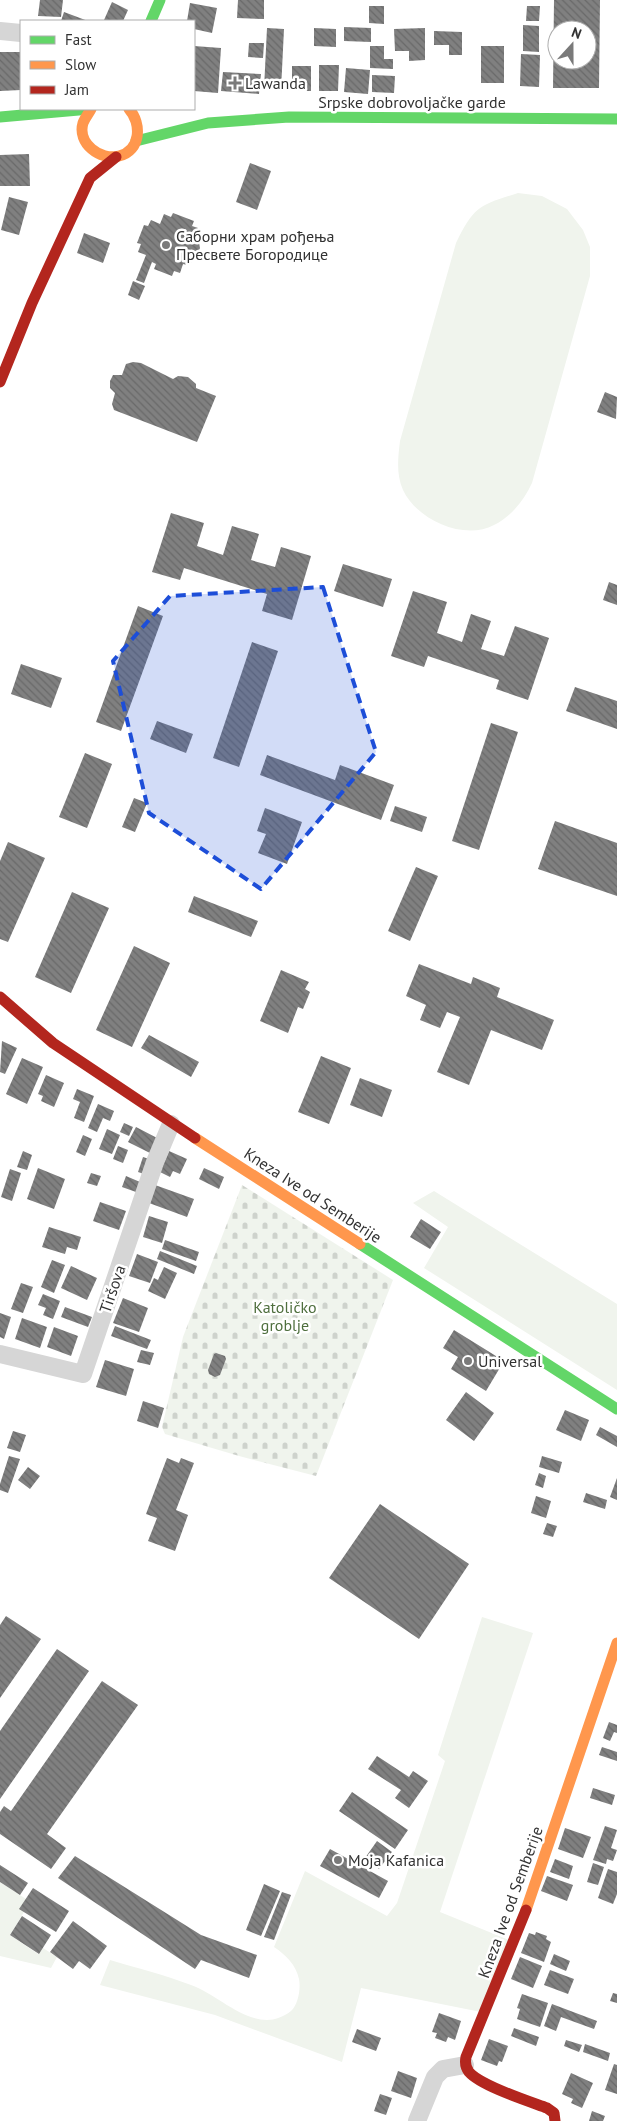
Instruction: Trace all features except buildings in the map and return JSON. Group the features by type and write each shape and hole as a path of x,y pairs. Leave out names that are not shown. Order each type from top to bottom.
{"street":[{"path":"151,20 160,0"},
{"path":"0,31 20,33"},
{"path":"0,117 80,110"},
{"path":"81,160 80,136 83,121 89,110"},
{"path":"0,382 32,303 90,178 116,157 126,153 136,141 138,127 135,112"},
{"path":"20,116 47,124"},
{"name":"Srpske dobrovoljačke garde","path":"208,123 289,117 617,119"},
{"path":"180,119 208,123"},
{"path":"136,141 208,123"},
{"path":"80,136 92,152 104,157 116,157"},
{"path":"71,216 78,179"},
{"name":"Kneza Ive od Semberije","path":"0,997 53,1044 171,1124 617,1408"},
{"name":"Tiršova","path":"0,1354 82,1374 171,1124"},
{"name":"Kneza Ive od Semberije","path":"465,2065 466,2057 489,2007 544,1861 617,1643"},
{"path":"417,2121 435,2077 443,2069 465,2065 469,2072 480,2080 547,2108 554,2113 555,2121"}],"highlighted area":[{"path":"323,587 376,752 261,889 149,813 113,661 170,596"}],"green space":[{"path":"518,193 542,196 567,209 583,230 590,247 590,276 529,489 512,512 494,525 482,529 456,529 442,525 419,510 403,490 398,472 400,441 456,243 468,221 479,209 486,204"},
{"name":"Katoličko groblje","path":"242,1185 393,1280 316,1476 165,1434 162,1427 183,1337"},
{"path":"434,1191 617,1304 617,1390 424,1268 448,1227 413,1203"},
{"path":"482,1617 533,1633 440,1912 509,1940 481,2012 361,1988 342,2062 215,2015 100,1985 110,1960 191,1985 253,2018 265,2020 278,2018 291,2011 298,1997 299,1979 296,1969 290,1961 274,1947 305,1871 387,1916 397,1903 445,1761 438,1755"},
{"path":"0,1882 26,1899 24,1912 10,1935 38,1954 43,1948 57,1957 51,1968 0,1956"}],"traffic: fast":[{"path":"151,20 160,0"},
{"path":"0,117 79,110"},
{"path":"136,141 208,123 289,117 617,119"},
{"path":"360,1244 617,1409"}],"traffic: slow":[{"path":"90,110 83,123 83,137 92,149 105,156 112,157 126,153 132,149 135,143 137,136 136,122 130,110"},
{"path":"195,1138 360,1244"},
{"path":"526,1910 617,1643"}],"traffic: jam":[{"path":"0,382 32,303 90,178 116,157"},
{"path":"0,997 53,1043 195,1138"},
{"path":"526,1910 466,2057 466,2064 469,2072 484,2083 505,2093 547,2108 554,2113 555,2121"}],"place":[{"name":"Lawanda","path":"235,83"},
{"name":"Саборни храм рођења Пресвете Богородице","path":"166,245"},
{"name":"Universal","path":"468,1361"},
{"name":"Moja Kafanica","path":"338,1860"}]}
